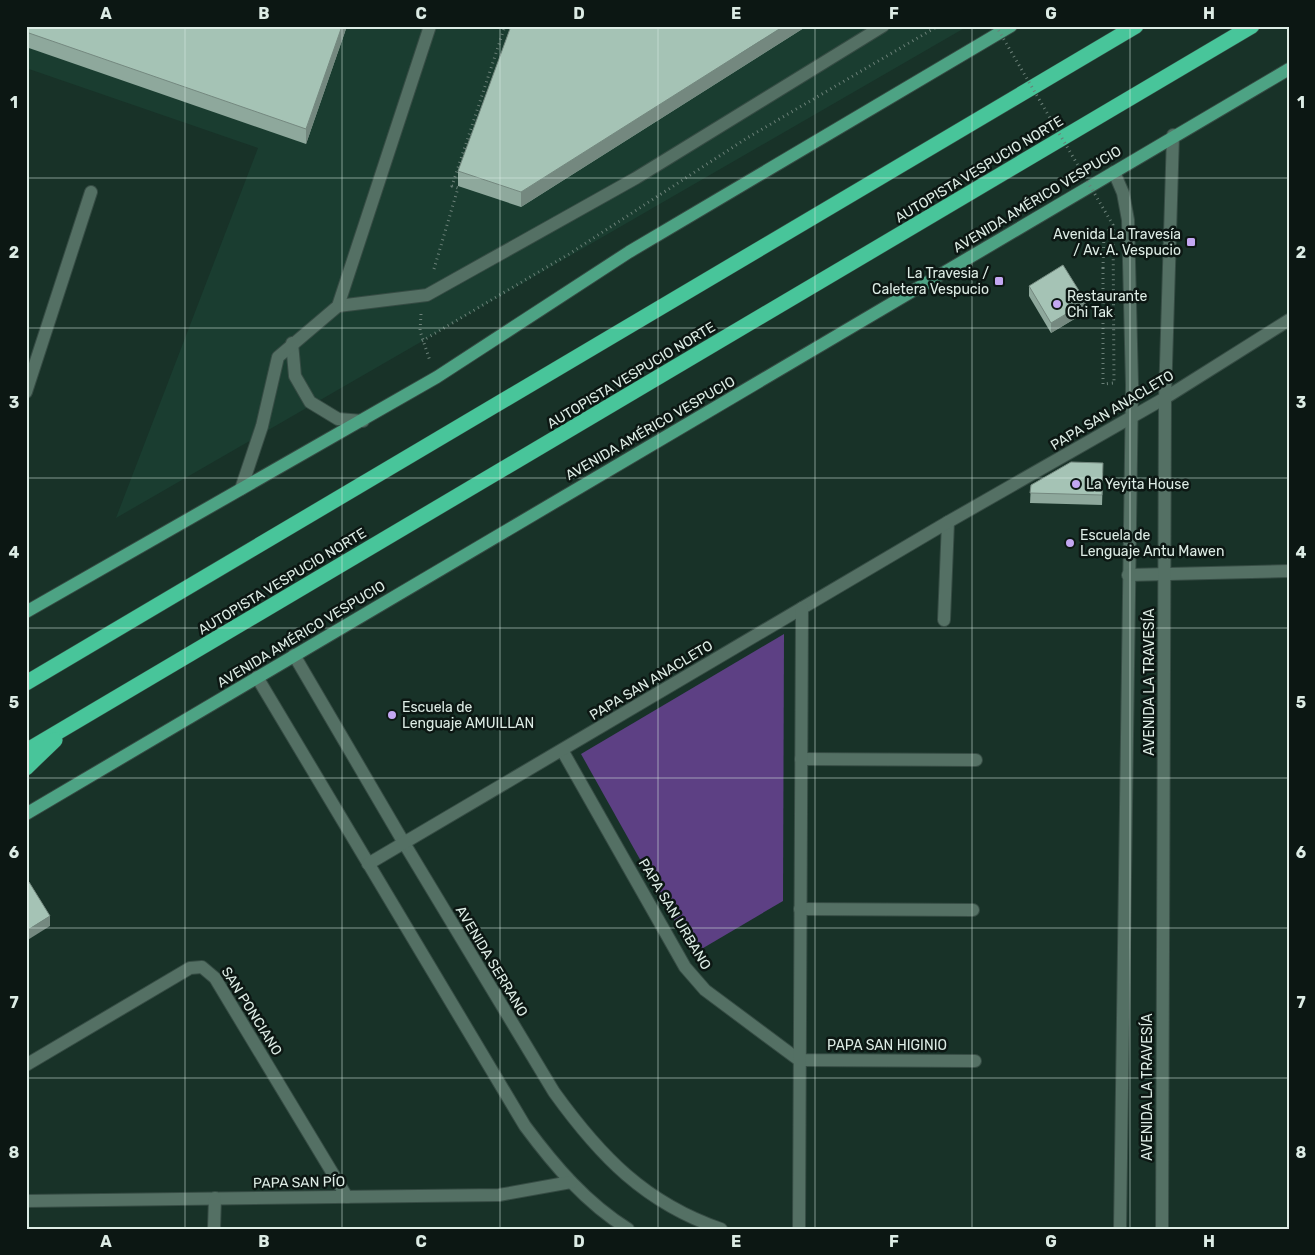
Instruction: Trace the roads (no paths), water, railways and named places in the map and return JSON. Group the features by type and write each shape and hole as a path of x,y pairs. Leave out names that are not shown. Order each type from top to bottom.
{"highway":[{"path":"26,683 1136,26"},
{"name":"AUTOPISTA VESPUCIO NORTE","path":"26,751 1252,26"},
{"path":"26,768 70,725"}],"main road":[{"path":"26,612 364,421 436,377 628,252 1010,26"},
{"name":"AVENIDA AMÉRICO VESPUCIO","path":"26,814 1289,69"}],"street":[{"path":"338,306 430,26"},
{"path":"241,489 262,426 278,357 292,343 338,306 427,295 636,178 883,26"},
{"name":"AVENIDA LA TRAVESÍA","path":"1162,1229 1164,398 1173,136"},
{"name":"AVENIDA LA TRAVESÍA","path":"1114,172 1123,193 1128,220 1132,417 1128,575 1120,1229"},
{"path":"26,392 91,192"},
{"name":"PAPA SAN ANACLETO","path":"368,864 948,522 1132,417 1289,320"},
{"path":"292,343 295,376 310,402 338,419 364,421"},
{"path":"944,620 948,522"},
{"path":"1128,575 1289,571"},
{"path":"799,1229 802,608"},
{"name":"AVENIDA SERRANO","path":"294,655 404,843 554,1092 591,1142 615,1166 655,1198 677,1211 721,1229"},
{"path":"257,677 525,1126 571,1182 596,1206 628,1229"},
{"name":"PAPA SAN URBANO","path":"562,750 685,966 696,981 722,1004 799,1060"},
{"path":"801,759 976,760"},
{"path":"800,909 973,910"},
{"name":"SAN PONCIANO","path":"26,1065 190,968 202,967 215,978 347,1197"},
{"name":"PAPA SAN HIGINIO","path":"799,1060 975,1060"},
{"name":"PAPA SAN PÍO","path":"26,1201 499,1195 571,1182"},
{"path":"214,1198 214,1229"}],"place":[{"name":"Avenida La Travesía / Av. A. Vespucio","path":"1191,242"},
{"name":"La Travesia / Caletera Vespucio","path":"999,281"},
{"name":"Restaurante Chi Tak","path":"1057,304"},
{"name":"La Yeyita House","path":"1076,484"},
{"name":"Escuela de Lenguaje Antu Mawen","path":"1070,543"},
{"name":"Escuela de Lenguaje AMUILLAN","path":"392,715"}]}
